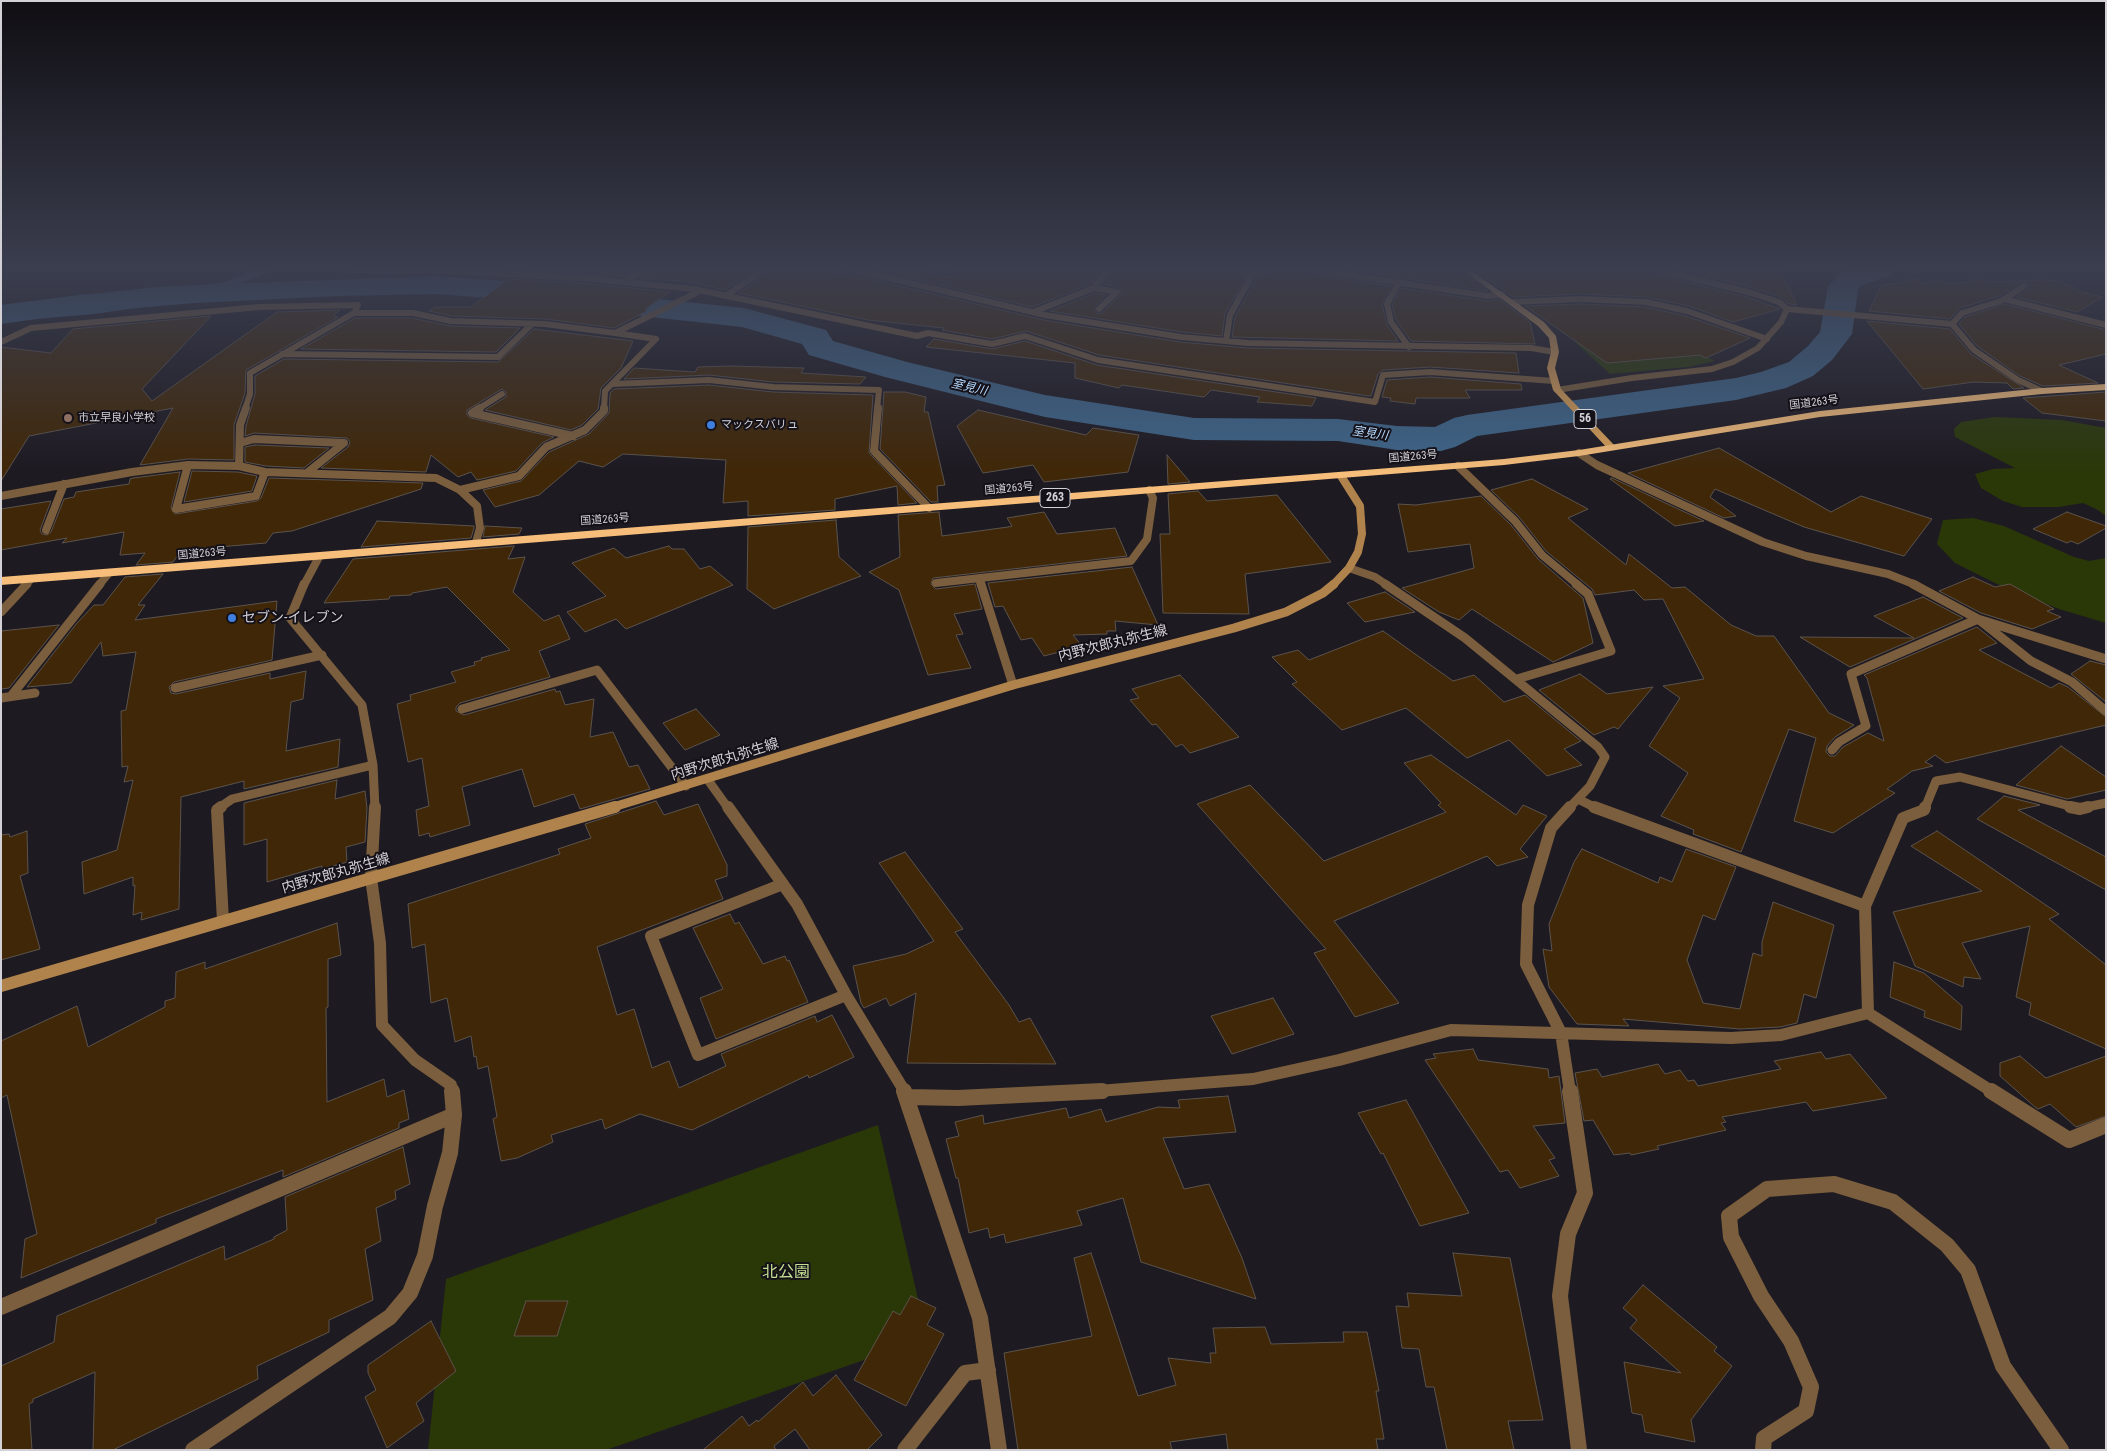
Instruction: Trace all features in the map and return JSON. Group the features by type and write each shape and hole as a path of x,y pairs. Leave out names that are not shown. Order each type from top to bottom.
{"highway":[{"name":"国道263号","path":"1,581 319,557 476,542 1458,466 1579,453 1820,414 2042,391 2106,387"}],"main road":[{"path":"1553,338 1555,352 1551,368 1556,385"},
{"name":"56","path":"1556,385 1612,448"},
{"name":"内野次郎丸弥生線","path":"1,986 708,780 1013,685 1278,614 1323,593 1349,568 1358,552 1362,534 1360,506 1341,476"}],"street":[{"path":"239,466 240,425 250,394 250,373 309,338"},
{"path":"280,354 498,357 518,338"},
{"path":"460,490 519,476 546,447 585,430 604,411 605,391 656,339 647,338"},
{"path":"962,338 992,344 1018,338"},
{"path":"1031,338 1061,346 1098,360 1375,402 1383,375 1430,372 1556,385 1632,378 1712,369 1733,362 1758,348 1767,339 1763,338"},
{"path":"1196,338 1226,341 1409,347 1531,348 1555,352"},
{"path":"1403,338 1409,347"},
{"path":"1964,338 1974,350 2018,380 2042,391"},
{"path":"613,384 709,380 773,386 878,390 874,451 930,508"},
{"path":"502,394 472,413 573,436"},
{"path":"240,443 254,439 344,443 308,472"},
{"path":"1579,453 1598,466 1633,480 1763,542 1806,556 1888,574 1918,586 1978,619 2032,661 2072,682 2106,711"},
{"path":"1,496 132,472 188,465 239,466 265,472 308,472 436,478 460,490 477,506 480,528 476,542"},
{"path":"188,465 176,509 256,496 265,472"},
{"path":"1458,466 1515,522 1542,554 1588,594 1611,651 1517,679"},
{"path":"46,530 64,484"},
{"path":"936,583 1131,561 1147,539 1153,498 1149,490"},
{"path":"193,1450 390,1317 410,1293 425,1256 435,1206 450,1153 454,1115 451,1085 415,1060 382,1025 380,944 371,878 376,793 362,705 290,618 307,577 319,557"},
{"path":"1349,568 1375,577 1465,638 1598,747 1605,757 1590,786 1551,828 1528,905 1526,964 1561,1033 1585,1193 1568,1234 1560,1296 1579,1450"},
{"path":"6,697 109,573"},
{"path":"979,578 1013,685"},
{"path":"1,612 31,579"},
{"path":"1832,750 1839,742 1866,726 1851,674 1978,619 2106,659"},
{"path":"175,688 322,655"},
{"path":"462,709 597,670 686,786"},
{"path":"6,697 34,692"},
{"path":"223,921 217,810 232,799 373,765"},
{"path":"1868,1013 1865,906 1903,818 1924,810 1936,781 1960,777 2080,809 2106,804"},
{"path":"708,780 797,904 846,995 908,1097 980,1318 999,1450"},
{"path":"1578,799 1601,811 1865,906"},
{"path":"783,884 651,936 698,1055 846,995"},
{"path":"908,1097 958,1098 1071,1093 1253,1079 1339,1060 1451,1030 1730,1038 1781,1035 1868,1013 2068,1140 2106,1125"},
{"path":"1,1307 454,1115"},
{"path":"1764,1450 1764,1438 1806,1411 1811,1387 1791,1341 1761,1296 1731,1237 1729,1216 1766,1190 1834,1184 1893,1202 1947,1245 1968,1270 2003,1366 2061,1450"},
{"path":"905,1450 964,1374 988,1370"}],"green space":[{"path":"1628,338 1667,338 1715,361 1688,367 1610,374 1575,342"},
{"path":"1995,417 2062,420 2106,428 2106,516 2083,503 2059,507 2022,507 2003,501 1981,488 1975,474 1993,469 2015,468 1955,437 1954,429 1961,422"},
{"path":"1973,518 2004,526 2074,557 2089,561 2106,558 2106,623 2059,609 1999,585 1955,563 1937,544 1943,520"},
{"name":"北公園","path":"878,1125 927,1338 606,1450 428,1450 446,1279"}],"building":[{"name":"市立早良小学校","path":"65,338 190,338 142,389 152,401 241,338 302,338 246,370 245,393 234,425 234,460 188,459 140,465 173,408 29,436 1,481 1,347 51,353"},
{"path":"321,338 510,338 496,352 301,349"},
{"path":"524,338 606,338 633,341 621,368 601,388 598,409 582,425 571,430 485,410 506,397 506,392 502,389 467,410 467,415 471,418 554,437 542,443 516,471 477,480 471,472 458,477 431,455 426,472 321,468 348,447 350,442 347,438 254,433 245,436 255,394 255,376 284,359 498,362"},
{"path":"1046,338 1154,338 1248,348 1516,353 1519,373 1430,367 1383,370 1378,374 1371,396 1369,396 1099,355"},
{"path":"1262,338 1396,338 1398,341"},
{"path":"1409,338 1534,338 1535,344 1411,341"},
{"path":"1571,338 1750,338 1706,358 1700,355 1607,363"},
{"path":"1881,338 1957,338 1971,354 2024,388 2013,389 2007,383 1974,382 1923,389"},
{"path":"1970,338 2106,338 2106,354 2059,365 2098,383 2043,386 2020,376 1977,346"},
{"path":"934,339 992,349 1025,341 1097,365 1316,398 1312,406 1257,402 1260,397 1211,390 1204,397 1122,385 1119,388 1075,378 1075,363 926,347"},
{"path":"698,367 804,368 801,373 866,377 860,384 773,382 709,375 624,379 634,368 695,372"},
{"path":"1430,377 1521,384 1522,390 1465,390 1470,398 1416,398 1415,404 1390,401 1391,398 1382,397 1387,380"},
{"path":"709,385 773,392 873,395 869,453 917,503 898,505 897,486 835,499 835,510 748,516 748,501 723,503 726,460 623,454 603,467 579,461 539,495 495,507 483,490 521,481 549,452 589,434 609,413 610,393 614,389"},
{"path":"884,392 905,392 926,397 924,412 928,412 945,485 937,486 938,502 931,502 880,449"},
{"path":"2106,392 2106,421 2042,413 2023,398"},
{"path":"978,410 1086,435 1093,428 1139,435 1128,472 1044,482 1033,465 983,473 957,426"},
{"path":"255,445 329,448 304,468 266,466 245,462 245,447"},
{"path":"1719,448 1831,512 1861,496 1932,519 1904,556 1804,527 1715,489 1710,497 1736,516 1724,518 1628,473"},
{"path":"1167,455 1190,482 1168,484"},
{"path":"192,471 238,472 257,476 252,491 184,502"},
{"path":"180,472 171,508 175,514 257,501 261,498 269,478 423,483 421,489 292,531 273,533 266,543 182,550 173,562 136,565 145,553 120,555 124,532 62,543 67,538 1,550 1,509 51,501 40,530 42,534 47,535 51,532 64,499 74,497 76,492 129,484 130,479 133,478"},
{"path":"1612,478 1704,521 1675,526 1610,479"},
{"path":"1532,479 1588,509 1568,518 1626,565 1629,554 1672,588 1685,587 1731,625 1756,636 1774,636 1829,713 1854,725 1835,737 1827,746 1826,752 1830,756 1835,756 1843,747 1868,733 1884,741 1867,678 1864,675 1977,627 1997,643 1979,650 2051,688 2059,683 2068,687 2106,717 2106,725 1946,763 1935,755 1925,762 1933,766 1912,771 1887,789 1895,793 1833,833 1794,821 1816,738 1789,729 1741,852 1693,834 1694,830 1661,816 1688,773 1649,746 1680,698 1663,686 1704,679 1663,599 1644,600 1634,590 1595,595 1592,589 1546,551 1519,517 1491,490"},
{"path":"1198,491 1207,501 1277,495 1331,562 1245,574 1249,614 1163,613 1160,534 1170,534 1168,494"},
{"path":"1481,496 1511,525 1538,559 1583,598 1593,643 1553,662 1472,609 1459,620 1439,612 1402,588 1474,568 1470,544 1408,552 1398,504 1416,505"},
{"path":"939,512 942,536 1008,527 1012,526 1007,518 1044,512 1057,534 1115,528 1127,556 933,578 931,584 936,589 975,584 982,609 954,614 963,634 956,635 971,668 928,675 899,590 869,572 900,557 898,515"},
{"path":"2067,512 2106,526 2106,528 2078,544 2071,541 2067,543 2033,529"},
{"path":"836,520 839,557 861,576 774,609 747,589 748,527"},
{"path":"377,521 474,526 474,528 471,538 361,547"},
{"path":"485,526 522,528 519,534 483,537"},
{"path":"514,546 508,559 525,557 513,592 544,621 559,615 570,639 539,651 550,677 460,703 456,707 456,711 464,715 555,689 556,692 560,691 565,705 594,699 590,737 613,732 629,767 638,765 650,789 580,809 574,794 534,807 522,769 462,787 470,825 430,837 429,833 419,836 416,810 429,806 422,758 408,762 397,704 411,700 410,695 456,682 451,672 475,665 474,662 482,660 481,658 510,650 447,587 412,593 411,595 390,596 389,599 324,603 353,559"},
{"path":"669,546 672,549 684,549 700,569 710,566 733,585 626,629 616,619 585,632 567,612 606,596 572,563 614,548 626,558"},
{"path":"1132,567 1158,625 1115,621 1116,631 1107,631 1107,634 1073,635 1082,646 1044,656 1032,638 1021,640 1003,606 995,607 988,583"},
{"path":"163,574 138,605 145,605 135,620 277,601 272,660 174,682 169,687 171,693 176,694 270,673 270,679 306,671 303,699 291,702 286,751 340,739 338,767 244,789 244,781 181,797 179,909 141,920 142,912 133,915 135,885 133,886 133,877 84,894 82,862 117,850 133,780 124,782 128,766 122,767 121,711 126,710 136,652 103,656 101,642 71,683 27,687 77,623 94,605 103,605 125,577"},
{"path":"1973,577 1995,587 2010,584 2054,609 2047,611 2061,617 2032,629 1981,613 1939,591"},
{"path":"1385,592 1415,612 1365,622 1347,603"},
{"path":"1923,597 1963,618 1850,667 1800,637 1914,638 1874,616"},
{"path":"59,625 9,688 1,689 1,631"},
{"path":"1383,631 1453,681 1474,675 1504,702 1525,695 1581,741 1564,749 1582,765 1547,776 1509,740 1467,758 1406,708 1342,730 1292,684 1297,682 1272,657 1298,650 1309,660"},
{"path":"2090,661 2106,665 2106,702 2071,674"},
{"path":"1580,674 1607,694 1653,687 1618,729 1614,727 1594,735 1539,690"},
{"path":"1180,675 1239,737 1190,753 1182,744 1176,747 1156,724 1152,725 1130,700 1139,698 1132,689"},
{"path":"696,709 720,735 685,750 663,723"},
{"path":"2061,746 2106,777 2106,790 2067,799 2016,785"},
{"path":"1431,755 1516,815 1523,805 1547,816 1520,849 1528,857 1497,866 1487,856 1334,921 1399,1003 1355,1017 1314,953 1326,949 1197,804 1250,785 1324,861 1446,812 1438,805 1441,803 1404,763"},
{"path":"337,780 335,799 365,791 367,808 365,842 346,847 347,862 322,869 322,866 267,882 267,839 244,845 244,803"},
{"path":"2004,796 2040,805 2018,810 2106,857 2106,890 1977,819"},
{"path":"656,801 664,815 698,804 727,865 727,876 715,880 723,899 597,947 617,1015 634,1009 652,1068 669,1061 679,1088 726,1066 721,1054 815,1016 817,1022 832,1015 854,1057 809,1078 808,1075 692,1130 640,1114 605,1129 602,1119 551,1135 553,1142 517,1158 501,1161 493,1119 497,1117 488,1066 478,1069 471,1036 455,1042 447,998 431,1003 425,944 412,948 408,904 560,854 558,849 591,838 585,824"},
{"path":"27,831 28,873 20,876 40,949 1,960 1,835 9,834 10,837"},
{"path":"1937,831 2059,914 2049,919 2106,965 2106,1049 2029,1015 2031,1003 2016,997 2030,926 1962,943 1981,979 1964,977 1963,987 1915,966 1893,912 1982,891 1911,846"},
{"path":"1582,849 1658,883 1660,877 1672,882 1686,849 1736,867 1715,920 1703,915 1687,960 1703,1003 1740,1009 1753,953 1762,956 1762,942 1773,902 1834,925 1816,998 1804,994 1797,1023 1780,1027 1740,1029 1623,1019 1629,1026 1577,1024 1549,987 1543,949 1552,951 1549,924 1574,862"},
{"path":"905,852 963,929 955,932 1009,1005 1019,1022 1030,1018 1056,1064 907,1063 916,993 890,1006 886,998 864,1008 861,1003 853,966 906,954 934,941 879,863"},
{"path":"730,914 735,924 739,922 763,964 785,956 787,961 789,960 808,1002 716,1039 700,998 723,989 693,928"},
{"path":"337,923 341,955 328,959 328,1007 326,1008 327,1102 384,1079 387,1097 404,1090 409,1119 399,1123 399,1128 283,1177 283,1170 156,1219 156,1223 21,1278 25,1239 37,1234 7,1095 1,1098 1,1041 77,1006 88,1047 165,1007 165,1001 175,998 176,972 205,962 205,969"},
{"path":"1894,962 1924,973 1962,1006 1961,1030 1924,1017 1925,1011 1890,997"},
{"path":"1273,998 1294,1034 1232,1054 1211,1016"},
{"path":"1473,1049 1478,1060 1548,1069 1549,1078 1559,1076 1565,1123 1533,1126 1555,1158 1549,1160 1559,1176 1520,1188 1508,1170 1500,1172 1425,1060 1436,1058 1433,1054"},
{"path":"1821,1052 1826,1059 1850,1054 1887,1098 1813,1111 1806,1102 1722,1117 1726,1122 1721,1123 1726,1130 1657,1146 1659,1149 1631,1155 1630,1153 1614,1155 1593,1120 1584,1121 1575,1073 1597,1069 1602,1077 1658,1064 1665,1074 1680,1070 1688,1081 1694,1080 1698,1086 1781,1069 1774,1061"},
{"path":"2020,1056 2046,1078 2106,1056 2106,1116 2076,1127 2050,1104 2038,1109 2035,1107 2000,1076 2000,1063"},
{"path":"1228,1096 1236,1132 1163,1138 1184,1189 1209,1184 1242,1258 1256,1299 1141,1262 1123,1198 1077,1211 1082,1225 1006,1243 1004,1234 990,1238 988,1228 969,1233 958,1178 956,1178 946,1139 959,1136 955,1122 983,1115 984,1124 1066,1108 1069,1118 1101,1109 1106,1122 1158,1107 1180,1108 1178,1100"},
{"path":"1406,1100 1469,1213 1420,1226 1383,1153 1381,1154 1358,1113"},
{"path":"403,1147 410,1184 395,1191 396,1199 376,1208 381,1241 365,1249 373,1300 329,1320 329,1332 257,1366 258,1379 113,1450 93,1450 95,1372 33,1399 33,1402 29,1404 32,1450 1,1450 1,1366 54,1342 57,1316 224,1246 225,1260 274,1239 274,1237 287,1230 285,1197"},
{"path":"1091,1253 1138,1396 1176,1385 1168,1358 1211,1363 1210,1353 1216,1353 1213,1328 1265,1327 1271,1344 1344,1342 1343,1332 1367,1332 1379,1391 1376,1391 1384,1439 1376,1439 1378,1450 1228,1450 1226,1434 1170,1442 1172,1450 1018,1450 1004,1353 1092,1336 1074,1258"},
{"path":"1453,1253 1510,1258 1543,1420 1508,1421 1514,1450 1447,1450 1434,1387 1426,1387 1419,1349 1402,1348 1396,1306 1409,1307 1407,1293 1462,1296"},
{"path":"1643,1285 1717,1347 1714,1351 1732,1366 1691,1420 1695,1442 1645,1432 1642,1415 1632,1413 1624,1362 1681,1373 1630,1328 1637,1320 1623,1308"},
{"path":"911,1296 936,1308 927,1325 944,1334 906,1406 854,1380 893,1311 900,1315"},
{"path":"526,1301 568,1301 557,1336 514,1336"},
{"path":"431,1321 456,1371 416,1403 424,1421 387,1448 365,1397 376,1390 368,1373 368,1365"},
{"path":"836,1375 882,1435 867,1450 810,1450 795,1429 774,1446 776,1450 703,1450 742,1416 749,1426 757,1420 758,1422 803,1382 813,1396"}],"waterway":[{"name":"室見川","path":"814,338 821,348 897,370 1045,406 1194,429 1338,430 1397,438 1441,439 1467,426 1736,389 1773,380 1801,369 1820,353 1833,338"}],"place":[{"name":"市立早良小学校","path":"68,418"},
{"name":"マックスバリュ","path":"711,425"},
{"name":"セブン-イレブン","path":"232,618"}]}
